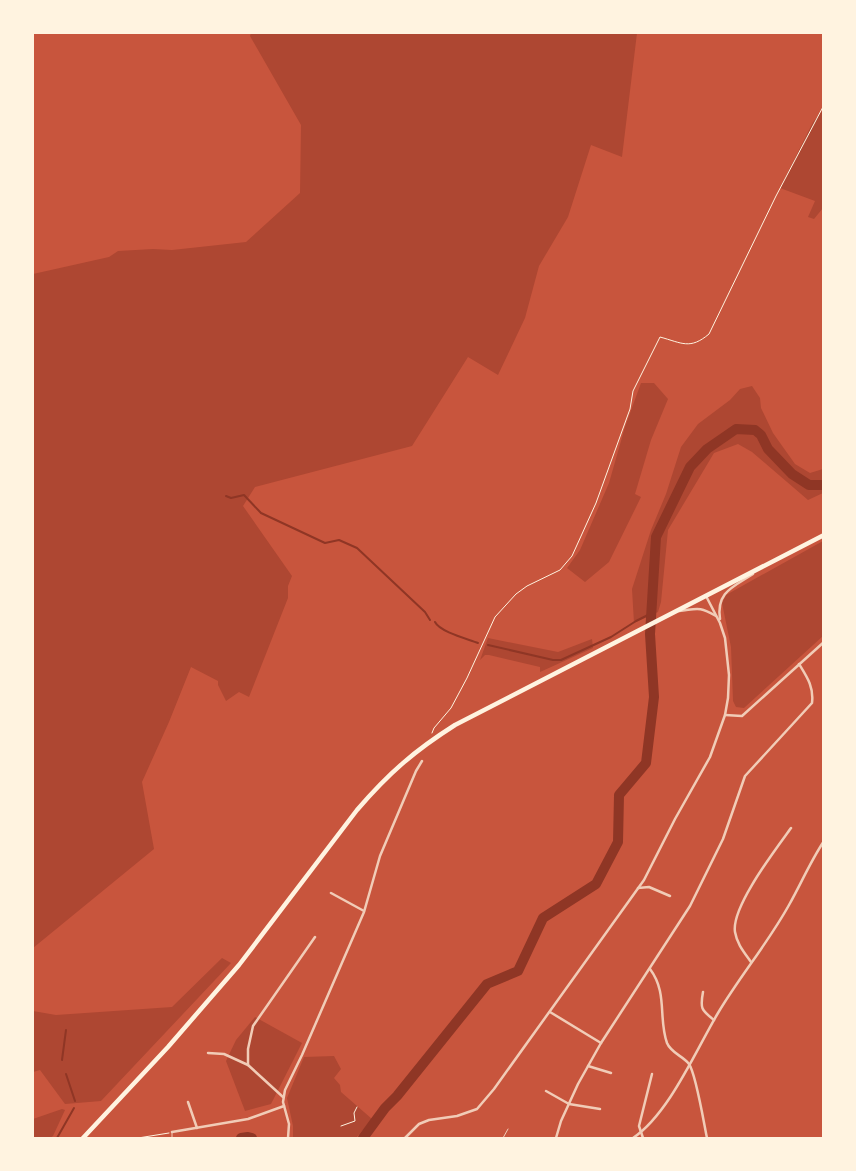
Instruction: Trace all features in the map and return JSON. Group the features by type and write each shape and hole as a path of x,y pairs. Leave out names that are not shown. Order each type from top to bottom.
{"main road":[{"path":"83,1138 168,1048 239,965 357,810 376,787 399,765 432,740 463,721 824,535"}],"street":[{"path":"720,623 719,610 722,597 726,592 760,569"},
{"path":"405,1138 419,1124 438,1118 457,1116 478,1109 638,888 710,757 725,715 728,698 726,644 720,623 706,596"},
{"path":"675,611 696,608 717,616"},
{"path":"725,715 742,716 824,642"},
{"path":"556,1138 569,1104 601,1043 690,906 723,839 745,776 812,703 811,685 799,664"},
{"path":"288,1138 289,1124 283,1097 364,911 380,856 422,760"},
{"path":"751,962 738,944 734,930 736,915 765,865 791,828"},
{"path":"633,1138 642,1133 668,1100 714,1020 790,905 815,854 824,842"},
{"path":"638,888 649,887 670,896"},
{"path":"331,894 364,911"},
{"path":"248,1065 248,1049 253,1026 315,937"},
{"path":"650,969 657,979 664,1031 668,1044 676,1055 689,1064 697,1089 707,1138"},
{"path":"703,992 701,1003 703,1012 714,1020"},
{"path":"550,1012 601,1043"},
{"path":"208,1053 224,1054 248,1065 283,1097"},
{"path":"588,1066 611,1073"},
{"path":"643,1138 639,1126 652,1074"},
{"path":"546,1091 569,1104 600,1109"},
{"path":"188,1102 197,1128"},
{"path":"172,1132 248,1119 284,1106"}],"lane":[{"path":"503,1138 508,1130"},
{"path":"172,1132 172,1138"}],"path":[{"path":"432,740 432,731 451,708 495,617 516,594 527,586 560,570 572,556 596,503 630,409 633,391 660,337 689,345 700,342 710,334 776,196 824,105"},
{"path":"341,1126 355,1121 354,1113 358,1106"},
{"path":"138,1138 172,1132"}],"shaded area":[{"path":"251,33 637,33 622,157 591,145 568,217 539,266 525,318 498,375 468,357 412,446 255,487 243,506 292,576 288,586 288,598 249,697 239,692 226,701 218,681 191,667 142,782 154,849 33,948 33,274 109,257 118,251 172,250 246,242 300,193 301,125 250,36"},
{"path":"823,110 823,208 814,219 808,217 815,201 780,188 813,122"},
{"path":"641,383 654,383 668,399 651,440 635,494 641,497 609,562 585,582 567,568 580,550 609,483 625,427"},
{"path":"752,386 760,398 761,408 773,433 795,464 810,473 823,469 823,493 808,500 752,452 738,444 714,453 668,530 661,602 658,612 634,623 632,589 681,447 698,424 730,400 740,389"},
{"path":"823,541 823,636 744,708 736,707 733,701 731,647 722,603 726,595"},
{"path":"488,638 558,652 592,639 593,648 540,672 540,667 489,655 485,655 480,660"},
{"path":"222,958 231,963 101,1101 65,1104 40,1070 33,1072 33,1011 56,1015 172,1007"},
{"path":"255,1017 302,1043 271,1104 245,1111 226,1061 236,1040"},
{"path":"334,1056 341,1069 334,1078 340,1085 341,1092 372,1119 356,1138 293,1138 293,1126 287,1098 304,1057"},
{"path":"62,1109 65,1110 53,1136 50,1138 33,1138 33,1119"}],"waterway":[{"path":"363,1138 385,1108 397,1096 487,984 518,971 543,918 596,884 618,842 619,795 646,763 654,697 650,634 656,537 690,467 707,449 736,429 755,430 761,435 768,449 792,474 809,485 824,485"},
{"path":"226,496 231,498 244,495 261,513 325,543 339,540 357,548 425,612 430,620"},
{"path":"488,645 553,660 561,660 611,637 650,614"},
{"path":"435,622 448,632 478,643"},
{"path":"62,1060 66,1030"},
{"path":"66,1074 75,1101"},
{"path":"57,1138 74,1108"},
{"path":"241,1138 252,1138"}]}
